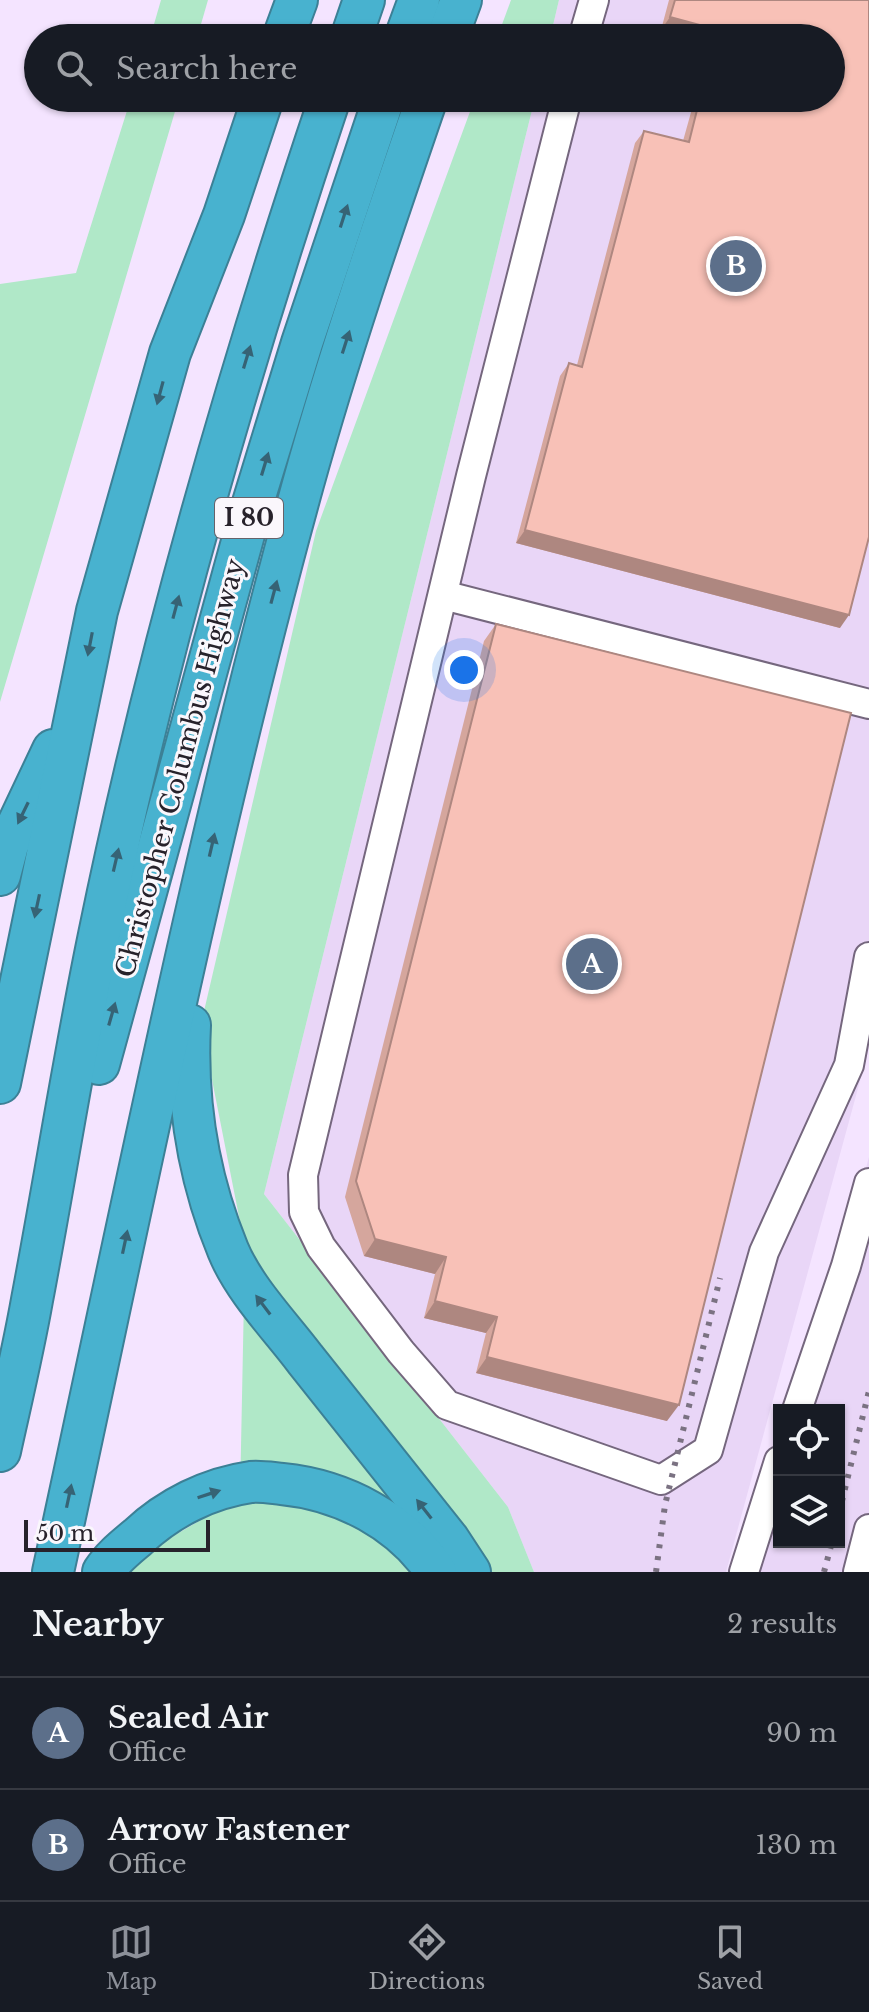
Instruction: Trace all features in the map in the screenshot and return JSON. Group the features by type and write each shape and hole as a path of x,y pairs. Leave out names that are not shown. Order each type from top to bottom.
{"highway":[{"path":"288,24 297,0"},
{"path":"356,24 364,0"},
{"path":"410,24 419,0"},
{"path":"452,24 461,0"},
{"path":"0,1083 97,611 170,353 224,215 258,112"},
{"name":"Christopher Columbus Highway","path":"0,1451 32,1305 99,936 158,679 233,404 326,112"},
{"name":"Christopher Columbus Highway","path":"32,1305 245,531 302,343 379,112"},
{"path":"53,1572 234,748 304,479 422,112"},
{"path":"0,875 8,845 81,692"},
{"path":"195,921 188,1059 193,1133 229,1253 258,1299 449,1540 470,1572"},
{"path":"103,1572 156,1520 203,1494 254,1482 302,1486 344,1497 384,1519 425,1556 436,1572"}],"lane":[{"path":"587,24 594,0"},
{"path":"564,112 303,1175 304,1212 321,1247 401,1352 447,1405 661,1480 708,1450 764,1252 849,1065 869,957"},
{"path":"443,595 869,704"},
{"path":"799,1404 846,1266 869,1183"},
{"path":"744,1572 774,1476"},
{"path":"858,1572 869,1529"}],"shaded area":[{"path":"559,0 869,0 869,1048 726,1572 534,1572 508,1507 264,1194 532,112 845,112 845,24 553,24"},
{"path":"869,1157 869,1572 736,1572 758,1489 773,1448 773,1548 845,1548 845,1404 789,1404 840,1264"}],"green space":[{"path":"161,0 208,0 201,24 154,24"},
{"path":"511,0 559,0 553,24 502,24"},
{"path":"127,112 175,112 0,702 0,284 76,273"},
{"path":"470,112 532,112 264,1194 508,1507 534,1572 126,1572 134,1559 240,1497 245,1247 201,1024 316,531"}],"building":[{"path":"675,0 869,0 869,537 849,615 525,530 569,363 582,367 644,131 689,142 696,112 845,112 845,24 696,24 670,17"},
{"path":"496,624 851,713 679,1405 487,1357 497,1317 435,1301 446,1257 375,1239 356,1181"}],"railway":[{"path":"656,1572 665,1505 720,1278"},
{"path":"845,1489 869,1391"},
{"path":"824,1572 830,1548"}],"place":[{"name":"Arrow Fastener","path":"736,266"},
{"name":"Sealed Air","path":"592,964"}]}
